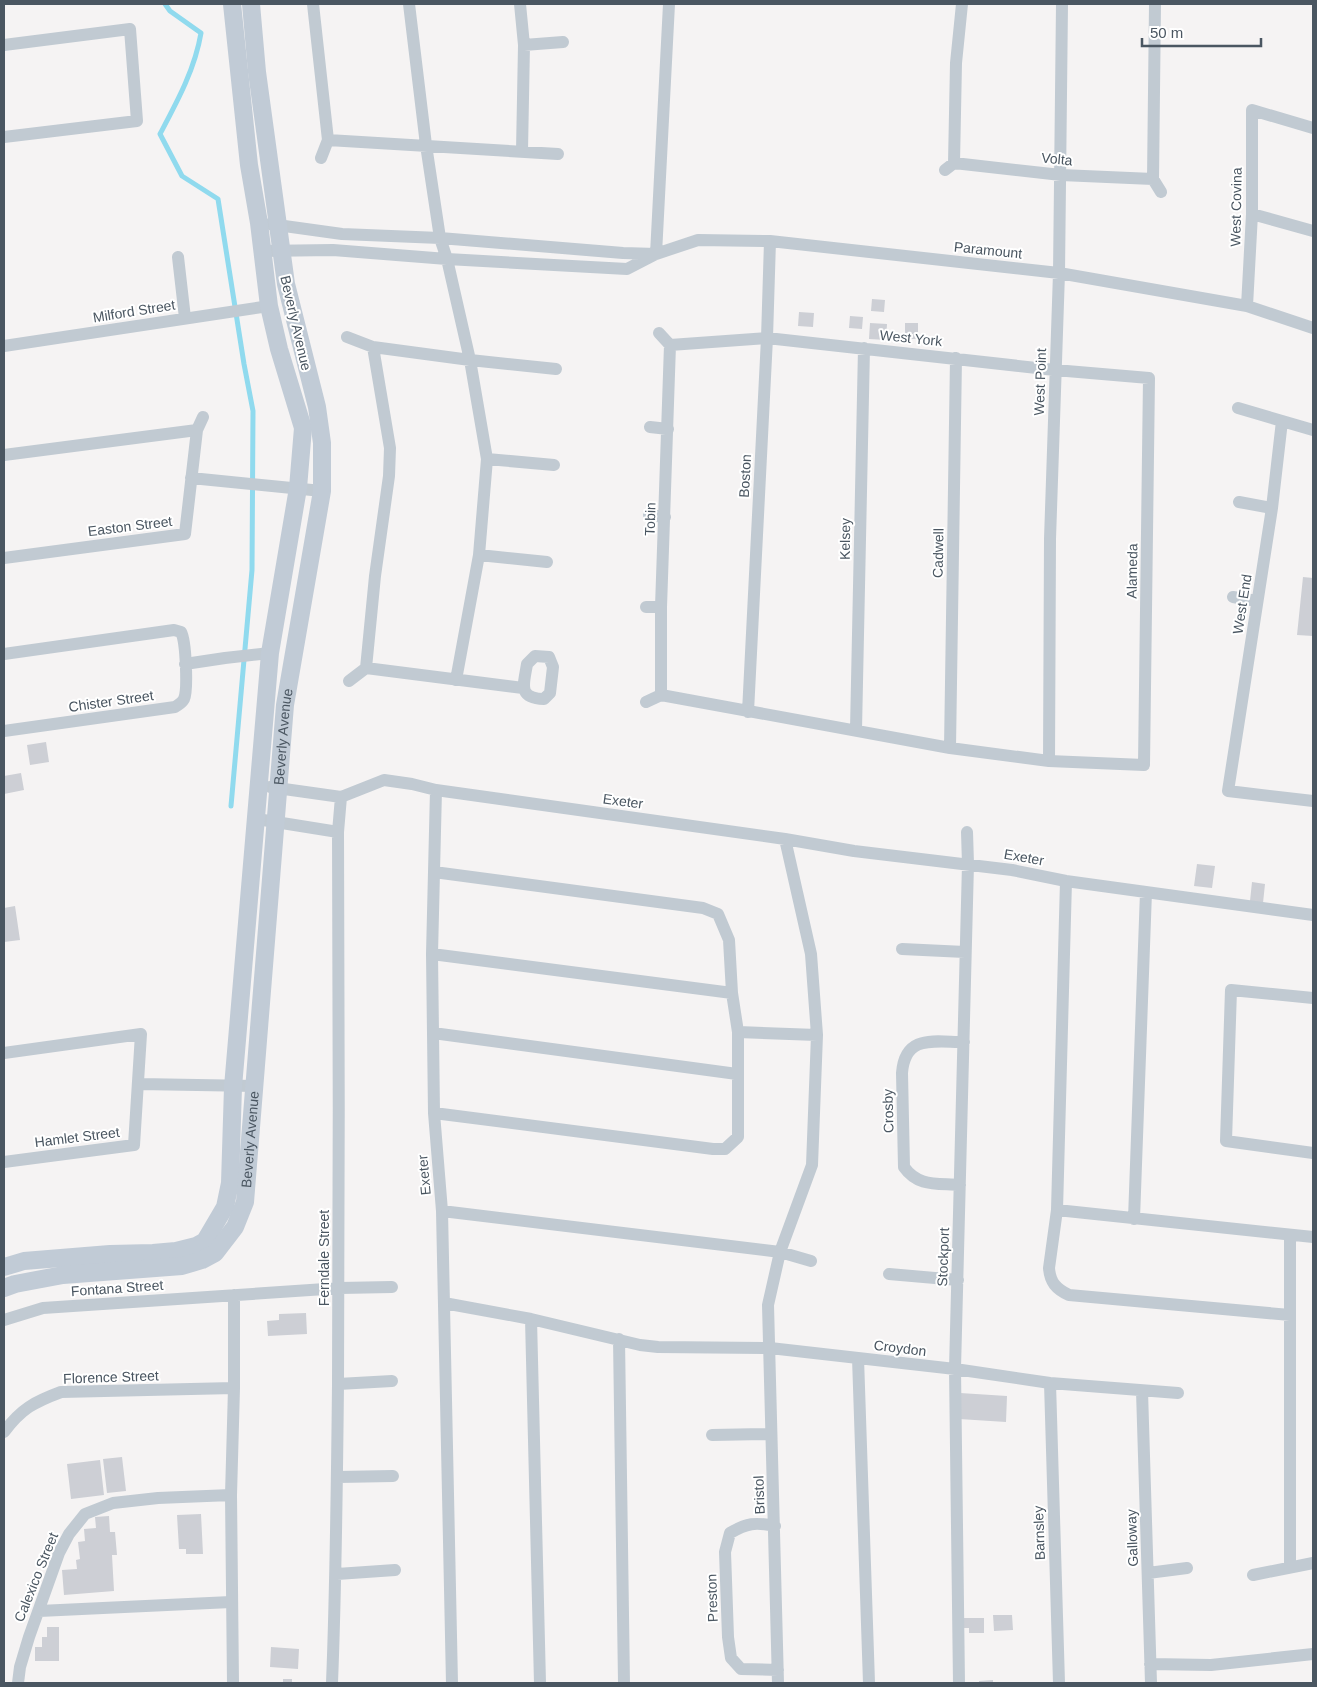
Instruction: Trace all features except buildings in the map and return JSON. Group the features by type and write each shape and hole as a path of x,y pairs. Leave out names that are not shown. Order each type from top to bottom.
{"street":[{"name":"Beverly Avenue","path":"4,1267 24,1261 176,1251 205,1241 225,1207 230,1183 233,1087 260,786 262,654 298,488 303,428 268,306 261,251 260,224 250,165 232,4"},
{"name":"Beverly Avenue","path":"4,1288 63,1274 182,1266 202,1260 215,1253 235,1227 245,1202 285,705 322,491 322,443 317,407 286,284 257,72 251,4"},
{"path":"313,4 328,140 321,158"},
{"path":"409,4 426,145 440,238 447,259 470,360 487,458 479,555 456,680"},
{"path":"520,4 524,45 522,151"},
{"path":"656,254 669,4"},
{"name":"Volta","path":"962,4 956,63 950,166 1153,180"},
{"name":"West Point","path":"1049,760 1050,539 1059,273 1062,4"},
{"path":"1155,4 1153,180 1162,192"},
{"path":"4,45 130,30 137,121 4,137"},
{"path":"524,45 564,42"},
{"name":"West Covina","path":"1247,306 1252,214 1252,110 1313,128"},
{"path":"328,140 558,154"},
{"path":"1252,214 1313,231"},
{"path":"260,224 278,224 342,234 440,238 656,254"},
{"name":"Paramount","path":"656,254 698,240 770,241 1059,273 1247,306 1313,328"},
{"name":"Boston","path":"748,712 767,338 770,241"},
{"path":"261,251 333,250 447,259 627,269 656,254"},
{"path":"178,257 185,318"},
{"name":"Milford Street","path":"4,346 268,306"},
{"path":"659,333 670,345"},
{"path":"347,337 373,347 556,369"},
{"name":"West York","path":"670,345 767,338 1055,370 1149,378"},
{"name":"Tobin","path":"661,695 661,607 670,345"},
{"path":"366,668 375,576 389,476 390,448 373,347"},
{"name":"Kelsey","path":"856,730 864,348"},
{"name":"Cadwell","path":"950,748 956,358"},
{"name":"Alameda","path":"1049,760 1148,771 1149,378"},
{"path":"1238,408 1313,430"},
{"name":"Easton Street","path":"4,558 187,537 191,478 197,430 203,417"},
{"name":"West End","path":"1282,421 1272,508 1228,791 1313,801"},
{"path":"650,427 668,429"},
{"path":"4,455 197,430"},
{"path":"487,458 554,464"},
{"path":"191,478 322,491"},
{"path":"1238,502 1272,508"},
{"path":"649,516 665,516"},
{"path":"479,555 547,562"},
{"path":"1233,597 1257,601"},
{"path":"646,607 661,607"},
{"name":"Chister Street","path":"4,654 174,630 180,632 183,636 186,693 182,703 175,707 4,731"},
{"path":"185,664 262,654"},
{"path":"349,681 366,668 523,688"},
{"path":"646,702 661,695 950,748 1049,760"},
{"path":"260,786 341,797 384,780 436,790"},
{"name":"Exeter","path":"452,1683 442,1211 434,1113 432,954 436,790 785,839 854,851 1012,870 1146,892 1313,915"},
{"name":"Ferndale Street","path":"332,1683 337,1574 340,1288 338,832 341,797"},
{"path":"257,819 338,832"},
{"name":"Stockport","path":"959,1683 955,1369 968,864 967,832"},
{"name":"Bristol","path":"778,1677 768,1305 780,1252 812,1165 816,1035 811,954 785,839"},
{"path":"434,872 703,908 718,914 728,940 732,993 738,1032 738,1138 725,1149 713,1149 434,1113"},
{"path":"1066,880 1057,1210 1049,1268 1049,1277 1054,1287 1069,1295 1290,1315"},
{"path":"1134,1219 1146,892"},
{"path":"902,949 965,952"},
{"path":"432,954 732,993"},
{"path":"1313,998 1231,990 1226,1142 1313,1153"},
{"path":"738,1032 816,1035"},
{"path":"433,1033 737,1074"},
{"name":"Hamlet Street","path":"4,1053 141,1034 134,1145 4,1162"},
{"name":"Crosby","path":"960,1185 922,1182 910,1176 904,1167 902,1072 903,1060 908,1052 918,1043 964,1042"},
{"path":"139,1084 255,1086"},
{"path":"1057,1210 1313,1237"},
{"path":"442,1211 780,1252 811,1262"},
{"path":"1290,1236 1290,1567"},
{"path":"889,1274 958,1280"},
{"name":"Fontana Street","path":"4,1320 42,1308 340,1288 392,1287"},
{"path":"233,1683 231,1495 234,1295"},
{"name":"Croydon","path":"444,1303 531,1319 658,1347 770,1348 955,1369 1050,1383 1178,1393"},
{"path":"531,1319 540,1683"},
{"path":"619,1339 624,1683"},
{"path":"858,1358 870,1683"},
{"path":"338,1384 392,1381"},
{"name":"Barnsley","path":"1050,1383 1058,1683"},
{"name":"Florence Street","path":"4,1432 16,1415 38,1400 61,1392 234,1388"},
{"name":"Galloway","path":"1142,1391 1151,1683"},
{"path":"712,1435 771,1434"},
{"path":"338,1477 393,1476"},
{"name":"Calexico Street","path":"18,1683 20,1667 59,1554 69,1534 84,1514 113,1503 158,1498 231,1495"},
{"name":"Preston","path":"775,1526 757,1522 743,1525 730,1533 725,1552 728,1637 731,1658 741,1669 778,1677"},
{"path":"1252,1574 1313,1563"},
{"path":"1148,1573 1187,1568"},
{"path":"337,1574 395,1570"},
{"path":"39,1611 231,1602"},
{"path":"1150,1664 1211,1666 1313,1654"}],"waterway":[{"path":"165,4 170,11 201,33 190,72 160,134 182,176 218,199 253,411 252,570 231,806"}]}
